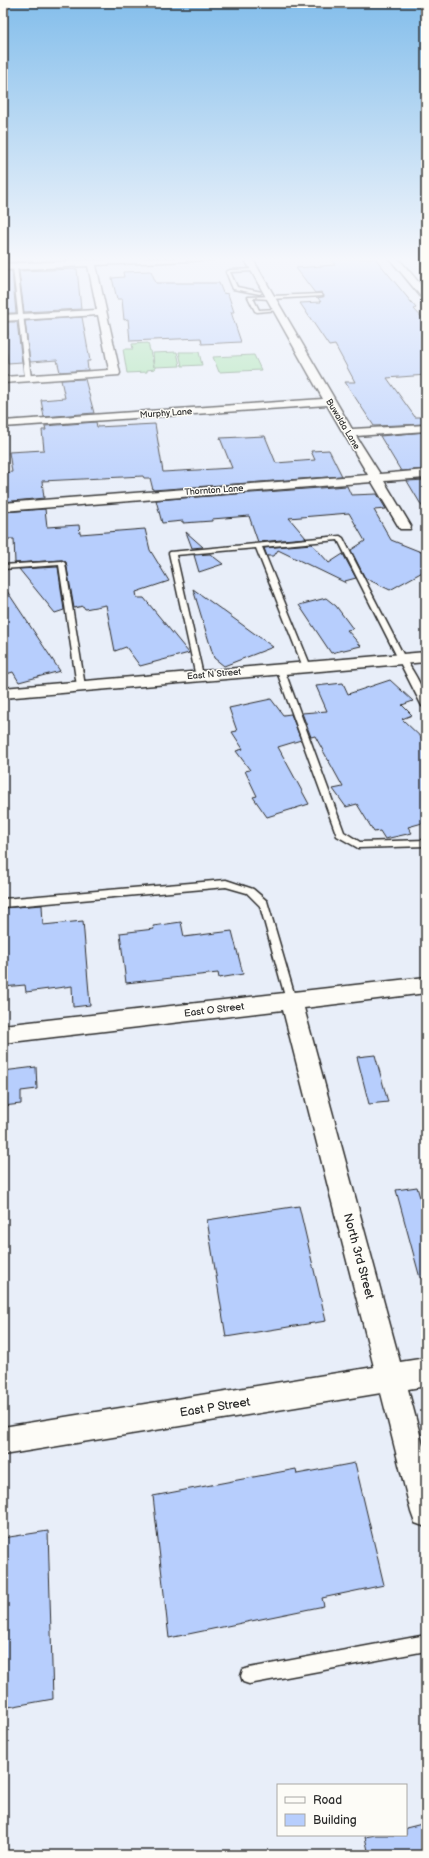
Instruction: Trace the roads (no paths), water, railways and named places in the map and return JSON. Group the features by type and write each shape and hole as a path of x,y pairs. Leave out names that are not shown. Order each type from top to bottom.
{"street":[{"path":"3,380 116,372 110,345"},
{"name":"Buwalda Lane","path":"297,345 348,433 405,526"},
{"name":"Murphy Lane","path":"3,424 330,402"},
{"path":"348,433 426,428"},
{"name":"Thornton Lane","path":"3,507 426,474"},
{"name":"East N Street","path":"3,693 199,675 426,658"},
{"name":"East O Street","path":"3,1034 426,985"},
{"name":"North 3rd Street","path":"291,1000 426,1512"},
{"name":"East P Street","path":"3,1441 426,1372"}],"lane":[{"path":"25,345 28,378"},
{"path":"199,675 172,553 340,538 402,660 412,676 426,706"},
{"path":"258,545 307,667"},
{"path":"3,567 62,563 81,686"},
{"path":"280,669 340,834 358,845 426,843"},
{"path":"3,903 226,883 250,891 264,904 291,1000"},
{"path":"249,1676 426,1642"}]}
